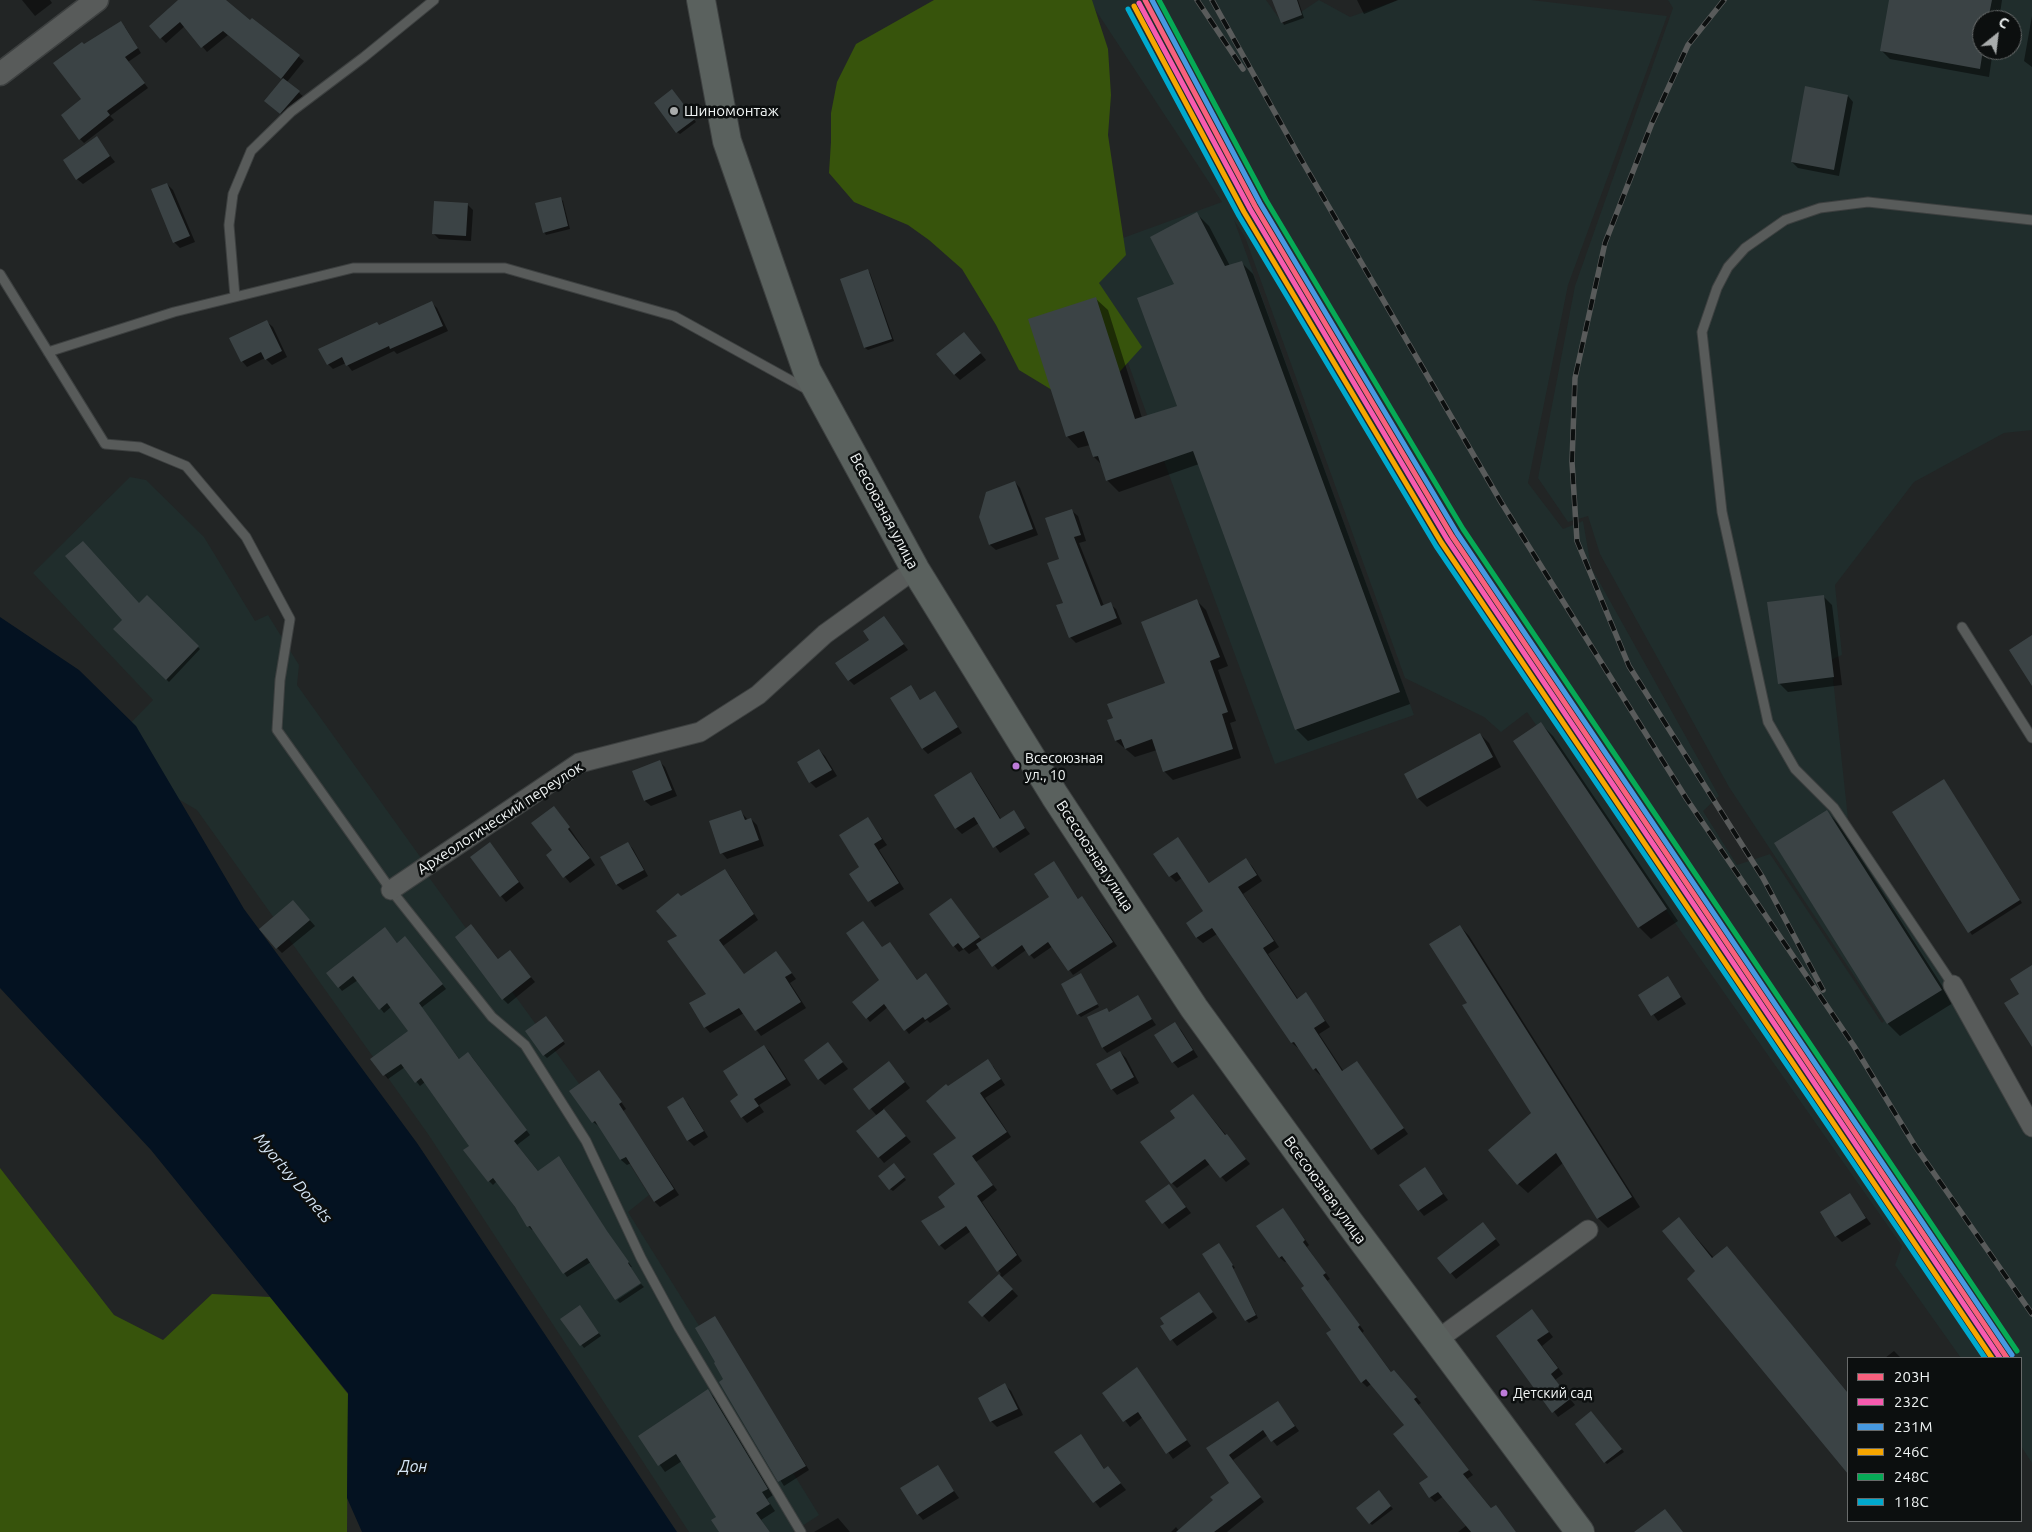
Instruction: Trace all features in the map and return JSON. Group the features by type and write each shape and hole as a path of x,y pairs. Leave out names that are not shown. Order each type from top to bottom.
{"highway":[{"name":"Всесоюзная улица","path":"701,0 727,141 807,371 915,569 1055,796 1194,1008 1349,1222 1580,1532"}],"street":[{"path":"0,74 97,0"},
{"name":"Археологический переулок","path":"391,890 579,763 700,732 758,695 825,634 915,569"},
{"path":"1952,985 2032,1127"},
{"path":"1437,1340 1588,1230"}],"lane":[{"path":"235,297 229,225 233,194 251,151 291,112 364,57 434,0"},
{"path":"1952,985 1834,808 1794,769 1768,722 1722,512 1702,332 1717,288 1728,267 1745,248 1785,220 1820,208 1868,202 2032,220"},
{"path":"48,352 174,312 353,268 505,268 674,316 823,399"},
{"path":"0,274 105,444 140,447 186,466 246,537 290,619 280,680 277,730 391,890 492,1017 525,1045 586,1140 641,1258 679,1328 801,1532"},
{"path":"1962,627 2032,738"}],"shaded area":[{"path":"1089,0 1266,0 1283,24 1319,0 1350,17 1398,0 1531,0 1667,16 1568,285 1528,483 1563,529 1583,521 1591,567 1719,796 1703,811 1737,865 1770,854 1882,1023 1884,1021 1729,787 1600,554 1588,516 1568,522 1538,478 1575,286 1673,8 1668,0 2032,0 2032,430 2004,433 1914,482 1835,585 1842,655 1831,660 1849,828 1952,977 2032,1108 2032,1463 2022,1448 2022,1357 1960,1357 1895,1265 1902,1246 1527,712 1501,732 1484,717 1405,678 1245,237 1234,220 1414,715 1275,764 1087,251 1222,202"},
{"path":"130,477 146,480 204,537 255,621 268,615 299,665 297,685 421,858 428,876 580,1085 649,1195 628,1212 718,1356 729,1369 819,1515 793,1532 689,1532 428,1134 197,810 132,772 111,743 153,700 33,573"}],"green space":[{"path":"934,0 1092,0 1108,49 1111,95 1108,135 1126,255 1099,283 1142,347 1085,410 1019,370 996,325 962,269 929,240 908,225 854,202 829,173 831,113 837,82 856,44"},
{"path":"0,1168 114,1315 163,1340 212,1294 270,1297 348,1394 347,1532 0,1532"}],"water":[{"path":"0,617 79,670 136,726 244,909 417,1143 677,1532 362,1532 347,1498 348,1393 151,1150 0,988"}],"building":[{"path":"178,0 226,0 250,20 252,18 300,55 281,79 223,31 201,48 180,22 160,39 149,26"},
{"path":"1272,0 1297,0 1302,15 1281,23"},
{"path":"1889,0 1992,0 1990,10 1972,10 1972,60 1981,60 1980,69 1880,51"},
{"path":"121,21 138,48 125,57 145,83 107,111 110,115 79,140 61,115 81,99 53,63 82,42 84,44"},
{"path":"283,78 300,91 280,114 264,101"},
{"path":"1805,86 1848,95 1834,170 1791,162"},
{"name":"Шиномонтаж","path":"672,89 695,119 676,133 654,103"},
{"path":"97,136 110,156 76,180 63,160"},
{"path":"167,183 190,236 173,243 151,189"},
{"path":"561,197 568,226 543,233 535,203"},
{"path":"434,201 468,203 466,236 432,234"},
{"path":"1197,212 1225,266 1242,261 1400,692 1295,730 1193,451 1106,481 1098,456 1093,457 1084,431 1066,437 1028,319 1096,297 1135,419 1177,406 1137,298 1174,284 1150,237"},
{"path":"868,269 892,339 864,348 840,279"},
{"path":"432,301 443,326 390,349 389,346 346,366 342,357 327,365 318,349 377,322 379,325"},
{"path":"267,320 282,351 265,360 261,352 241,362 229,338"},
{"path":"964,332 981,353 954,375 936,354"},
{"path":"1015,481 1033,529 989,545 979,517 986,492"},
{"path":"1072,509 1081,535 1074,537 1101,606 1111,602 1117,618 1069,638 1056,605 1063,603 1047,563 1059,559 1045,518"},
{"path":"83,541 139,603 147,595 199,646 166,680 113,629 122,620 65,556"},
{"path":"1824,595 1834,677 1778,684 1767,602"},
{"path":"1197,599 1220,657 1210,661 1228,712 1222,714 1233,749 1163,772 1152,739 1125,749 1121,739 1115,741 1107,720 1113,718 1107,704 1165,683 1141,622"},
{"path":"884,616 904,644 848,681 835,663 869,640 863,631"},
{"path":"2032,635 2032,686 2009,650"},
{"path":"911,685 920,700 935,691 958,727 922,749 890,698"},
{"path":"1541,722 1667,909 1638,928 1513,741"},
{"path":"1480,733 1493,757 1417,799 1404,774"},
{"path":"819,749 832,770 809,783 797,762"},
{"path":"660,760 672,790 644,801 632,771"},
{"path":"971,772 1000,819 1014,810 1025,828 993,848 974,817 955,829 934,795"},
{"path":"1944,779 2020,900 1968,933 1892,812"},
{"path":"554,806 570,827 568,829 590,858 563,878 546,855 552,850 531,823"},
{"path":"741,810 745,820 751,818 759,840 720,854 709,821"},
{"path":"1827,810 1942,990 1887,1024 1774,843"},
{"path":"868,817 882,839 874,844 899,883 868,902 849,874 859,867 839,835"},
{"path":"1178,837 1209,883 1246,858 1257,875 1238,887 1274,941 1263,948 1297,999 1306,992 1325,1021 1314,1028 1342,1071 1357,1061 1404,1128 1371,1150 1316,1068 1313,1070 1294,1042 1291,1043 1212,928 1196,938 1186,923 1203,911 1177,872 1169,877 1153,854"},
{"path":"490,842 519,882 500,897 470,857"},
{"path":"628,842 644,870 616,885 600,857"},
{"path":"1054,861 1078,899 1082,896 1113,942 1068,971 1048,942 1029,956 1022,945 992,967 976,944 1049,897 1034,874"},
{"path":"725,869 754,914 719,940 744,974 776,951 792,973 785,977 801,1002 755,1031 739,1008 704,1028 689,1003 706,994 667,941 677,936 656,911 678,893 681,896"},
{"path":"951,898 980,937 963,949 958,943 953,947 929,914"},
{"path":"293,900 310,920 276,949 259,929"},
{"path":"863,921 882,947 890,942 917,980 926,973 948,1004 925,1020 923,1017 904,1031 884,1004 866,1019 852,1002 879,980 846,933"},
{"path":"471,924 498,959 510,950 531,977 502,1000 455,937"},
{"path":"1460,925 1632,1197 1597,1219 1556,1153 1517,1185 1488,1150 1531,1113 1462,1005 1467,1003 1429,944"},
{"path":"385,927 397,943 405,936 443,984 419,1003 459,1059 468,1052 527,1130 514,1141 538,1171 559,1156 641,1283 615,1300 587,1258 563,1274 530,1226 527,1227 515,1207 493,1178 488,1182 463,1150 469,1146 421,1078 415,1083 401,1064 383,1076 370,1059 408,1031 387,1003 379,1010 353,976 338,988 326,973"},
{"path":"2032,965 2032,1047 2004,1003 2019,994 2010,979"},
{"path":"1081,973 1098,1004 1077,1015 1061,984"},
{"path":"1668,976 1681,997 1651,1016 1638,995"},
{"path":"1138,995 1152,1019 1102,1048 1087,1017 1107,1008 1109,1012"},
{"path":"546,1016 564,1041 543,1056 525,1031"},
{"path":"1175,1022 1193,1050 1172,1063 1154,1035"},
{"path":"828,1042 843,1062 818,1080 804,1060"},
{"path":"764,1045 786,1079 754,1099 759,1106 741,1118 730,1101 738,1095 723,1071"},
{"path":"1120,1051 1134,1077 1111,1090 1096,1064"},
{"path":"988,1059 1001,1079 980,1093 1007,1132 972,1156 993,1185 977,1196 1017,1255 997,1272 966,1226 939,1246 921,1221 945,1207 938,1197 955,1184 933,1154 956,1138 926,1101 946,1084 948,1086"},
{"path":"889,1061 905,1082 869,1110 853,1089"},
{"path":"599,1070 622,1102 619,1104 674,1189 654,1202 626,1157 620,1160 595,1121 592,1123 569,1091"},
{"path":"1193,1094 1246,1159 1220,1178 1205,1159 1171,1184 1140,1142 1175,1118 1170,1111"},
{"path":"683,1097 704,1131 687,1141 667,1107"},
{"path":"884,1109 906,1136 878,1158 856,1131"},
{"path":"894,1163 905,1177 889,1190 878,1176"},
{"path":"1425,1167 1443,1194 1418,1211 1399,1185"},
{"path":"1169,1184 1186,1207 1162,1224 1145,1201"},
{"path":"1850,1193 1866,1218 1835,1237 1820,1212"},
{"path":"1283,1208 1305,1240 1303,1242 1326,1273 1323,1275 1360,1325 1358,1327 1391,1372 1394,1370 1417,1397 1414,1399 1469,1470 1463,1474 1491,1508 1496,1505 1516,1532 1471,1532 1438,1492 1429,1498 1419,1483 1428,1477 1393,1434 1404,1425 1366,1379 1361,1383 1326,1333 1331,1330 1301,1288 1304,1286 1282,1256 1279,1258 1256,1226"},
{"path":"1679,1217 1712,1258 1727,1246 1847,1392 1847,1473 1687,1279 1695,1271 1662,1231"},
{"path":"1483,1222 1496,1239 1450,1274 1437,1258"},
{"path":"1219,1243 1233,1265 1256,1315 1245,1321 1202,1254"},
{"path":"999,1274 1013,1289 982,1317 968,1302"},
{"path":"1199,1292 1213,1312 1170,1341 1160,1326 1164,1324 1160,1318"},
{"path":"580,1305 599,1333 580,1346 560,1319"},
{"path":"1532,1309 1549,1332 1537,1340 1558,1368 1551,1374 1570,1399 1552,1413 1496,1336"},
{"path":"715,1316 806,1466 778,1482 719,1382 723,1379 695,1328"},
{"path":"1137,1367 1187,1440 1166,1454 1138,1412 1123,1422 1102,1393"},
{"path":"1005,1383 1018,1409 990,1422 978,1398"},
{"path":"708,1389 768,1489 762,1492 770,1504 756,1513 770,1532 719,1532 711,1520 716,1517 676,1454 658,1466 638,1436"},
{"path":"1278,1401 1295,1426 1271,1442 1263,1430 1229,1455 1261,1497 1214,1532 1176,1532 1213,1500 1210,1497 1229,1483 1206,1448"},
{"path":"1591,1411 1622,1449 1604,1463 1575,1424"},
{"path":"1081,1434 1104,1469 1108,1466 1121,1483 1093,1503 1054,1452"},
{"path":"938,1465 954,1491 917,1515 900,1488"},
{"path":"1379,1490 1391,1506 1369,1524 1356,1508"},
{"path":"1665,1509 1683,1532 1634,1532"}],"railway":[{"path":"1197,0 1243,69"},
{"path":"1212,0 1298,154 1501,502 1686,798 1854,1046 1915,1146 2032,1314"},
{"path":"1724,0 1688,45 1652,123 1605,243 1575,378 1572,462 1577,541 1629,666 1763,878 1823,990"}],"transit line":[{"name":"203Н","path":"1145,0 1255,206 1452,536 2006,1357"},
{"name":"231М","path":"1152,0 1260,203 1457,533 2012,1355"},
{"name":"248С","path":"1159,0 1266,200 1463,529 2017,1351"},
{"name":"232C","path":"1139,3 1250,209 1447,539 1999,1357"},
{"name":"246С","path":"1134,6 1244,212 1441,542 1991,1357"},
{"name":"118С","path":"1128,9 1239,216 1436,546 1984,1357"}],"place":[{"name":"Шиномонтаж","path":"674,111"},
{"name":"Всесоюзная ул., 10","path":"1016,766"},
{"name":"Детский сад","path":"1504,1393"}],"water label":[{"name":"Myortvy Donets","path":"293,1178"},
{"name":"Дон","path":"413,1467"}]}
